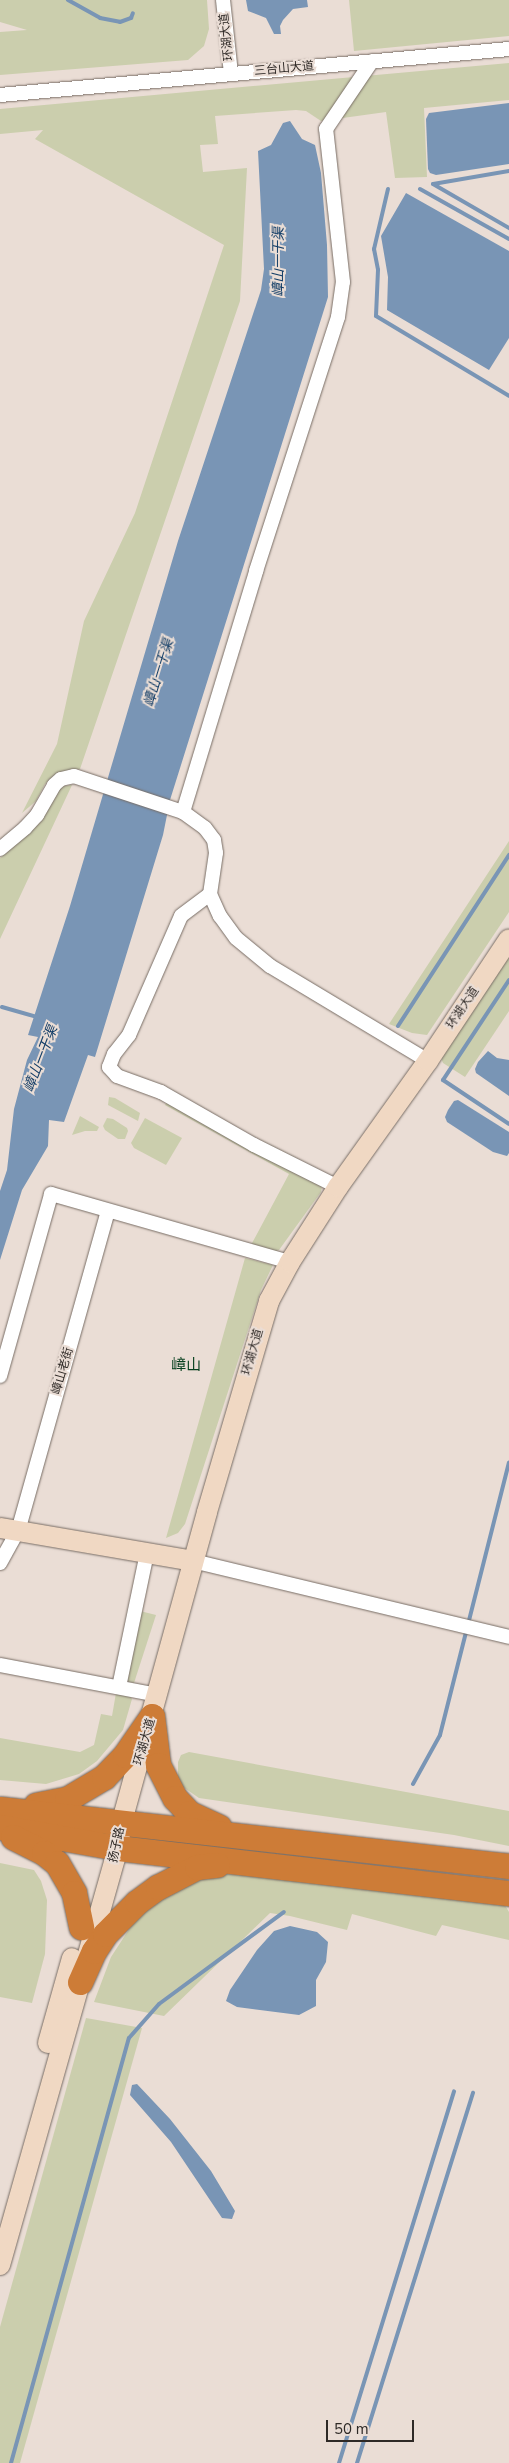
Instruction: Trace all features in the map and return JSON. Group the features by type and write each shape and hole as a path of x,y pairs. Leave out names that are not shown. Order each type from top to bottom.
{"highway":[{"path":"0,1808 49,1803 67,1799 89,1787 104,1777 120,1761 155,1705"},
{"path":"155,1705 158,1765 175,1798 189,1813 205,1822 250,1837"},
{"path":"0,1808 509,1866"},
{"path":"0,1828 111,1846 509,1893"},
{"path":"0,1828 44,1853 56,1863 74,1892 81,1927"},
{"path":"80,1982 94,1951 105,1934 144,1897 158,1887 197,1867 244,1862"}],"street":[{"name":"环湖大道","path":"223,0 231,74"},
{"name":"三台山大道","path":"0,95 509,48"},
{"path":"180,811 338,318 344,282 326,129 372,61"},
{"path":"0,849 37,815 54,785 61,779 74,776 180,811 205,828 214,840 216,853 210,894 220,916 236,938 252,952 428,1061"},
{"path":"210,894 181,916 129,1035 114,1054 109,1068 117,1076 161,1092 254,1145 338,1187"},
{"name":"环湖大道","path":"122,1821 262,1319 275,1288 338,1187 428,1061 509,939"},
{"path":"0,1376 51,1194 290,1262"},
{"name":"嶂山老街","path":"0,1563 108,1211"},
{"path":"9,1530 193,1561 475,1627 509,1637"},
{"path":"119,1687 147,1553"},
{"path":"0,1665 119,1687 155,1705"},
{"name":"扬子路","path":"0,2216 81,1927 122,1821"},
{"name":"扬子路","path":"0,2265 80,1982 111,1846"}],"green space":[{"path":"0,0 207,0 209,29 204,46 188,60 0,75 0,32 27,30 0,22"},
{"path":"349,0 509,0 509,36 354,51"},
{"path":"509,63 509,100 424,108 427,177 395,178 386,112 321,121 306,111 296,110 215,116 218,144 200,145 203,172 247,168 240,301 80,769 57,774 45,784 36,801 22,813 57,744 84,621 135,513 224,245 35,139 43,130 0,134 0,109"},
{"path":"72,785 0,939 0,858 35,827 63,786"},
{"path":"509,841 509,912 427,1035 412,1033 389,1024"},
{"path":"509,956 509,1011 465,1077 443,1063 441,1058"},
{"path":"109,1097 115,1098 140,1113 138,1121 108,1105"},
{"path":"168,1100 322,1186 321,1192 279,1250 274,1252 251,1245 289,1174 165,1105"},
{"path":"80,1116 99,1127 97,1131 85,1131 72,1135"},
{"path":"107,1118 113,1119 127,1128 128,1131 125,1139 118,1139 105,1130 103,1126"},
{"path":"145,1118 182,1138 166,1165 134,1148 131,1143"},
{"path":"245,1258 273,1265 261,1290 185,1524 178,1533 166,1538"},
{"path":"140,1611 156,1615 134,1683 126,1681"},
{"path":"116,1693 129,1695 132,1699 123,1730 97,1761 79,1774 46,1784 0,1780 0,1738 80,1752 94,1745 101,1714 112,1716"},
{"path":"189,1752 509,1811 509,1846 454,1835 199,1798 183,1787 178,1779 178,1762 181,1755"},
{"path":"0,1863 34,1870 41,1881 47,1900 45,1954 32,2003 0,1997"},
{"path":"222,1872 503,1902 509,1912 509,1940 442,1925 436,1936 352,1914 347,1930 270,1913 164,2016 94,2002 111,1957 139,1914 170,1889"},
{"path":"86,2018 142,2028 20,2463 0,2463 0,2327"}],"water":[{"path":"246,0 307,0 308,7 293,9 280,26 281,34 274,34 266,18 248,11"},
{"path":"509,103 509,164 436,175 430,173 428,169 426,119 429,113"},
{"name":"嶂山一干渠","path":"290,121 302,139 315,145 321,173 327,245 328,297 170,800 163,835 95,1057 88,1055 64,1122 49,1120 48,1146 22,1190 0,1260 0,1191 7,1170 14,1109 27,1060 38,1037 28,1035 70,906 178,541 261,290 264,269 258,151 271,145 283,123"},
{"path":"406,193 509,251 509,338 489,370 387,310 388,277 381,236"},
{"path":"488,1051 497,1058 509,1060 509,1096 476,1073 475,1069 478,1062"},
{"path":"458,1100 509,1132 509,1153 507,1156 493,1152 447,1122 445,1117 448,1110 454,1101"},
{"path":"290,1926 317,1932 328,1942 326,1962 316,1980 316,2006 299,2015 237,2007 226,2001 230,1990 257,1950 274,1931"},
{"path":"137,2084 170,2119 211,2171 235,2211 232,2219 222,2218 171,2142 130,2095 132,2085"}],"waterway":[{"path":"68,0 100,18 120,22 131,18 133,13"},
{"path":"509,171 433,184 509,228"},
{"path":"388,189 374,249 378,270 376,316 509,396"},
{"path":"420,189 509,239"},
{"path":"398,1026 509,855"},
{"path":"509,980 443,1080 509,1124"},
{"path":"2,1007 38,1017"},
{"path":"413,1784 440,1735 509,1463"},
{"path":"11,2463 129,2038 159,2004 284,1912"},
{"path":"339,2463 454,2091"},
{"path":"357,2463 473,2093"}],"district":[{"name":"嶂山","path":"186,1366"}]}
